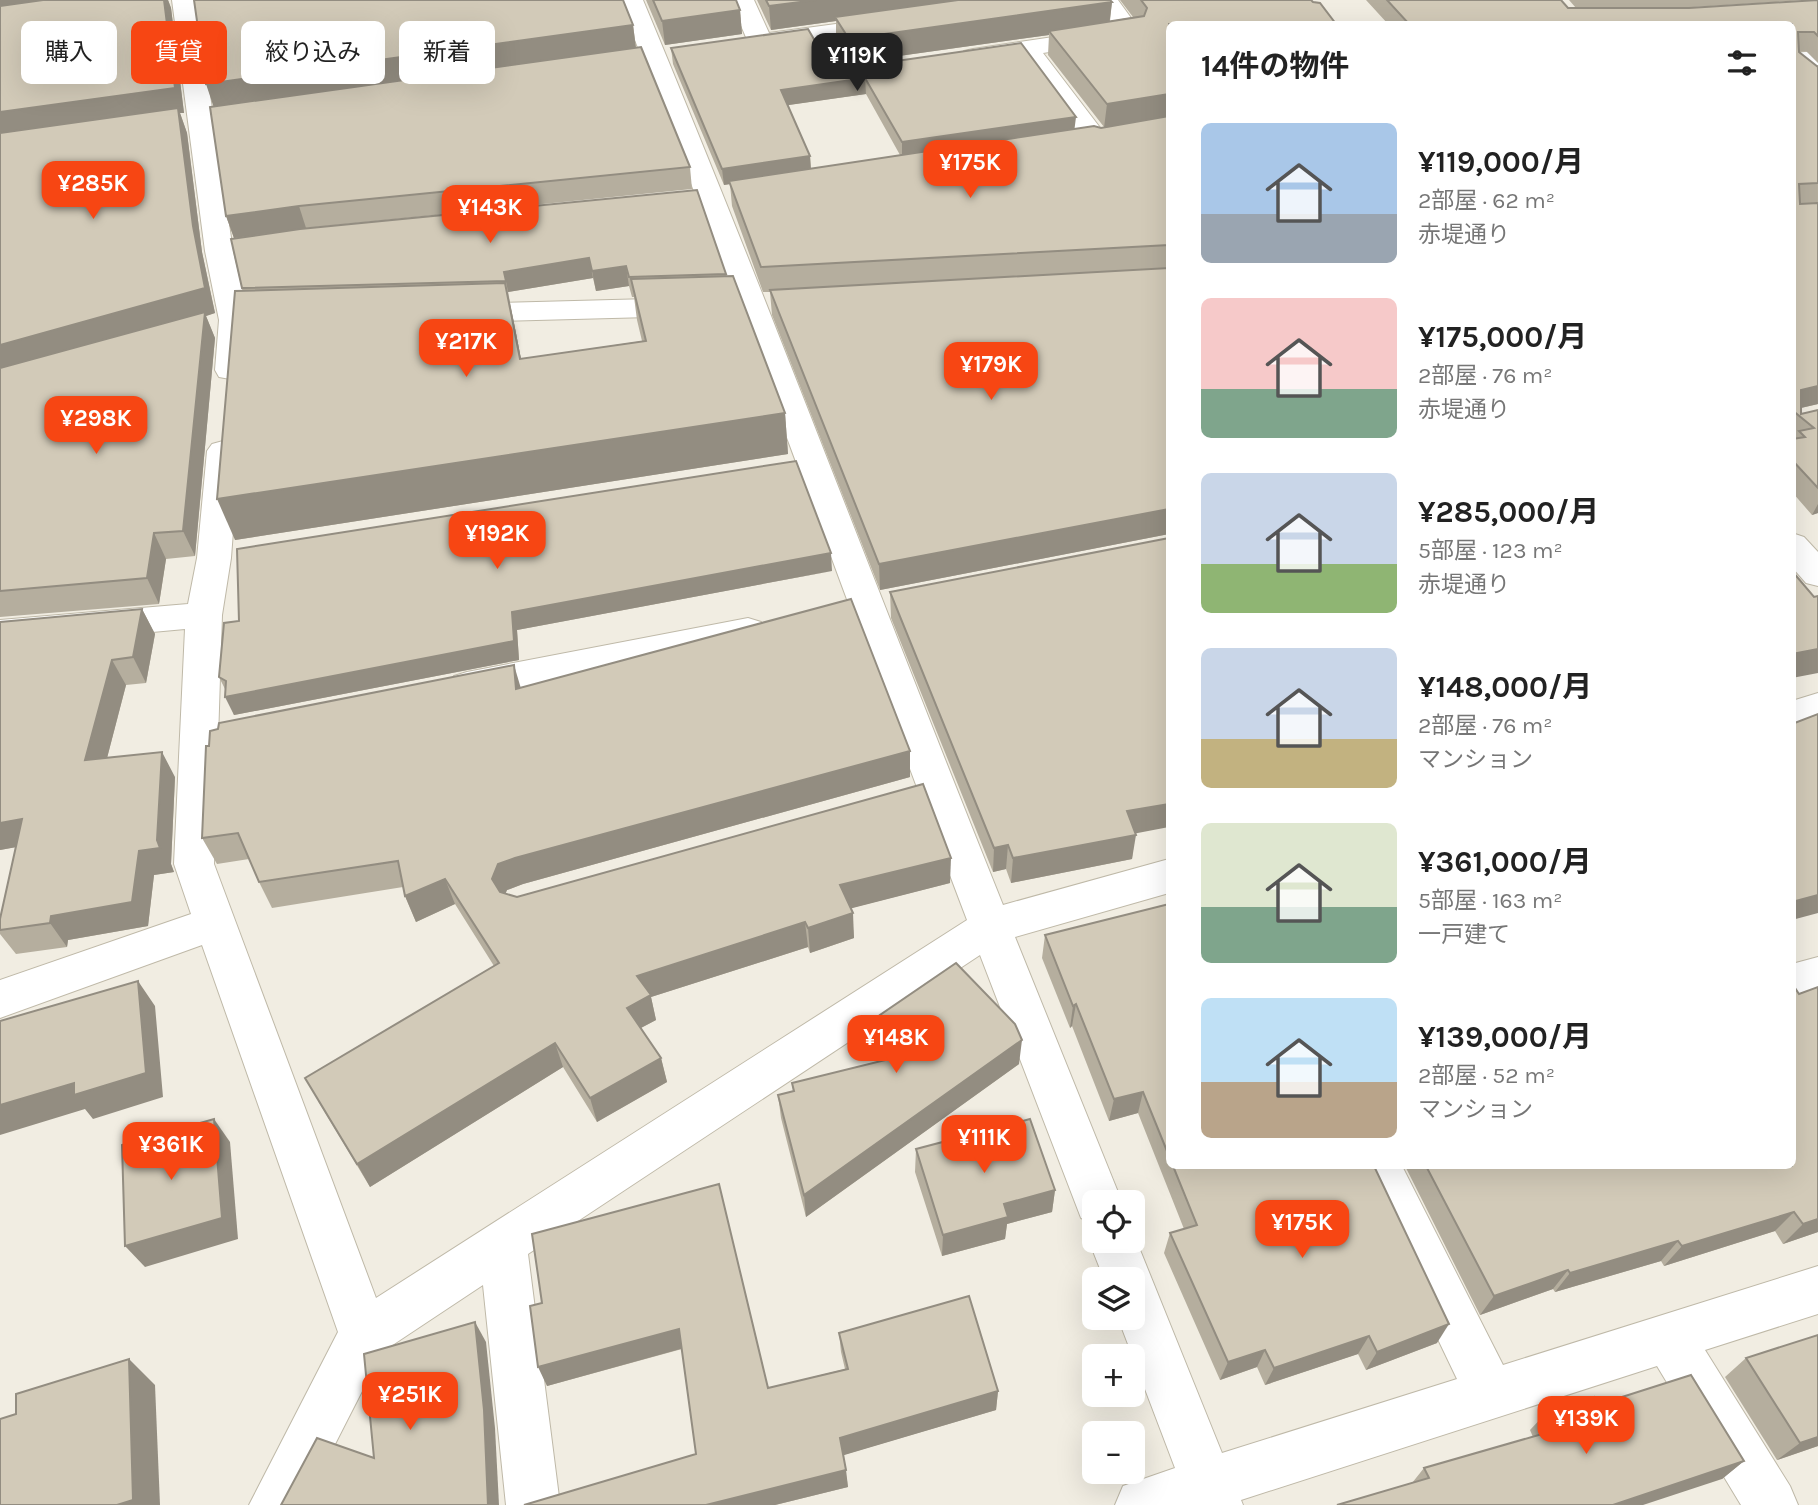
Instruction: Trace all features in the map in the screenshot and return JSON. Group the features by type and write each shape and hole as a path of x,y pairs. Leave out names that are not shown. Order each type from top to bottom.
{"street":[{"path":"184,0 203,120 231,249 234,322 227,406 228,556 204,615 212,736 194,864 364,1334"},
{"path":"631,0 713,198 763,304 798,466 866,608 1093,1190"},
{"path":"742,0 761,42"},
{"path":"947,60 1130,33 1106,0"},
{"path":"735,46 761,42 823,44 910,21"},
{"path":"1027,48 1110,140 1070,146"},
{"path":"1802,59 1818,79"},
{"path":"429,314 763,304"},
{"path":"1796,549 1818,574"},
{"path":"0,633 204,615"},
{"path":"430,693 784,624"},
{"path":"1796,714 1818,707"},
{"path":"896,799 936,788"},
{"path":"276,1505 364,1334 991,926 1166,877"},
{"path":"0,999 215,923"},
{"path":"1796,981 1818,975"},
{"path":"1379,1169 1491,1395"},
{"path":"503,1244 533,1505"},
{"path":"1142,1505 1212,1495 1491,1395 1818,1290"},
{"path":"1145,1323 1212,1495"},
{"path":"1669,1339 1770,1505"}],"building":[{"path":"43,0 164,0 167,21 131,21 131,84 174,84 175,88 0,112 0,6"},
{"path":"194,0 623,0 633,25 495,44 495,21 399,21 399,57 385,59 385,21 241,21 241,79 227,81 227,21 197,21"},
{"path":"653,0 736,0 740,10 662,21"},
{"path":"766,0 816,0 769,6"},
{"path":"958,0 1112,2 849,39 835,17"},
{"path":"1141,0 1311,0 1320,3 1334,21 1166,21 1166,94 1107,104 1049,31 1144,16 1147,8"},
{"path":"1387,0 1561,0 1568,8 1689,8 1818,0 1818,36 1814,32 1798,32 1799,52 1818,67 1818,183 1799,184 1800,204 1818,203 1818,386 1801,390 1801,414 1818,410 1818,488 1796,464 1796,438 1805,437 1799,431 1814,428 1796,413 1796,21 1406,21"},
{"path":"808,29 829,65 841,69 1021,43 1076,117 902,142 865,78 781,90 810,156 722,169 671,48"},
{"path":"641,47 690,167 299,206 226,216 210,107 399,81 399,84 495,84 495,67"},
{"path":"178,108 193,226 205,288 0,345 0,133"},
{"path":"1166,117 1166,245 761,267 729,181 1094,126 1101,128"},
{"path":"697,190 726,274 629,277 626,266 592,271 589,258 504,272 506,281 242,288 231,239 300,229"},
{"path":"1166,268 1166,510 879,564 770,290"},
{"path":"733,276 785,413 217,499 235,291 505,283 520,359 646,341 631,279"},
{"path":"205,312 183,531 154,533 147,578 0,591 0,368"},
{"path":"796,461 831,553 512,612 514,641 225,697 226,681 219,677 224,623 239,621 237,549"},
{"path":"1166,539 1166,804 1127,811 1136,835 1013,858 1008,845 994,848 890,592"},
{"path":"1796,576 1814,597 1818,596 1818,649 1796,653"},
{"path":"851,599 910,751 515,858 498,864 492,879 500,892 517,897 923,784 951,858 840,885 853,913 808,928 805,922 637,976 651,995 627,1008 661,1058 590,1098 555,1043 357,1164 305,1078 499,963 445,879 405,896 398,861 259,882 238,833 202,838 206,746 209,746 210,731 218,729 219,723 514,665 516,689"},
{"path":"142,609 133,657 112,660 85,760 162,752 157,840 160,848 139,851 132,902 51,916 50,923 0,930 0,919 22,819 0,823 0,622"},
{"path":"1818,714 1818,895 1796,901 1796,722"},
{"path":"1166,905 1166,1149 1143,1092 1114,1099 1045,935"},
{"path":"956,963 1015,1024 1022,1040 804,1195 778,1095 794,1091 792,1083 914,1053 880,1015"},
{"path":"138,981 146,1073 74,1095 74,1083 0,1105 0,1021"},
{"path":"1818,987 1818,1219 1803,1224 1794,1212 1682,1246 1678,1241 1570,1273 1568,1270 1494,1296 1428,1169 1796,1169 1796,990 1799,994"},
{"path":"214,1119 222,1218 125,1246 122,1145"},
{"path":"1030,1119 1055,1190 1004,1204 1008,1217 943,1235 916,1149"},
{"path":"1174,1169 1375,1169 1449,1324 1377,1352 1369,1336 1274,1368 1265,1350 1228,1362 1170,1233 1197,1225"},
{"path":"719,1184 768,1388 848,1369 839,1333 969,1296 998,1391 840,1438 846,1470 706,1505 524,1505 696,1454 679,1329 538,1367 530,1306 542,1303 532,1234"},
{"path":"475,1322 484,1410 488,1505 281,1505 317,1438 374,1458 364,1354"},
{"path":"1818,1335 1818,1437 1800,1443 1746,1358"},
{"path":"129,1359 133,1500 117,1505 0,1505 0,1419 16,1414 16,1394"},
{"path":"1691,1375 1744,1461 1613,1505 1337,1505 1429,1478 1424,1468 1556,1430 1547,1412 1594,1397 1597,1405"}]}
